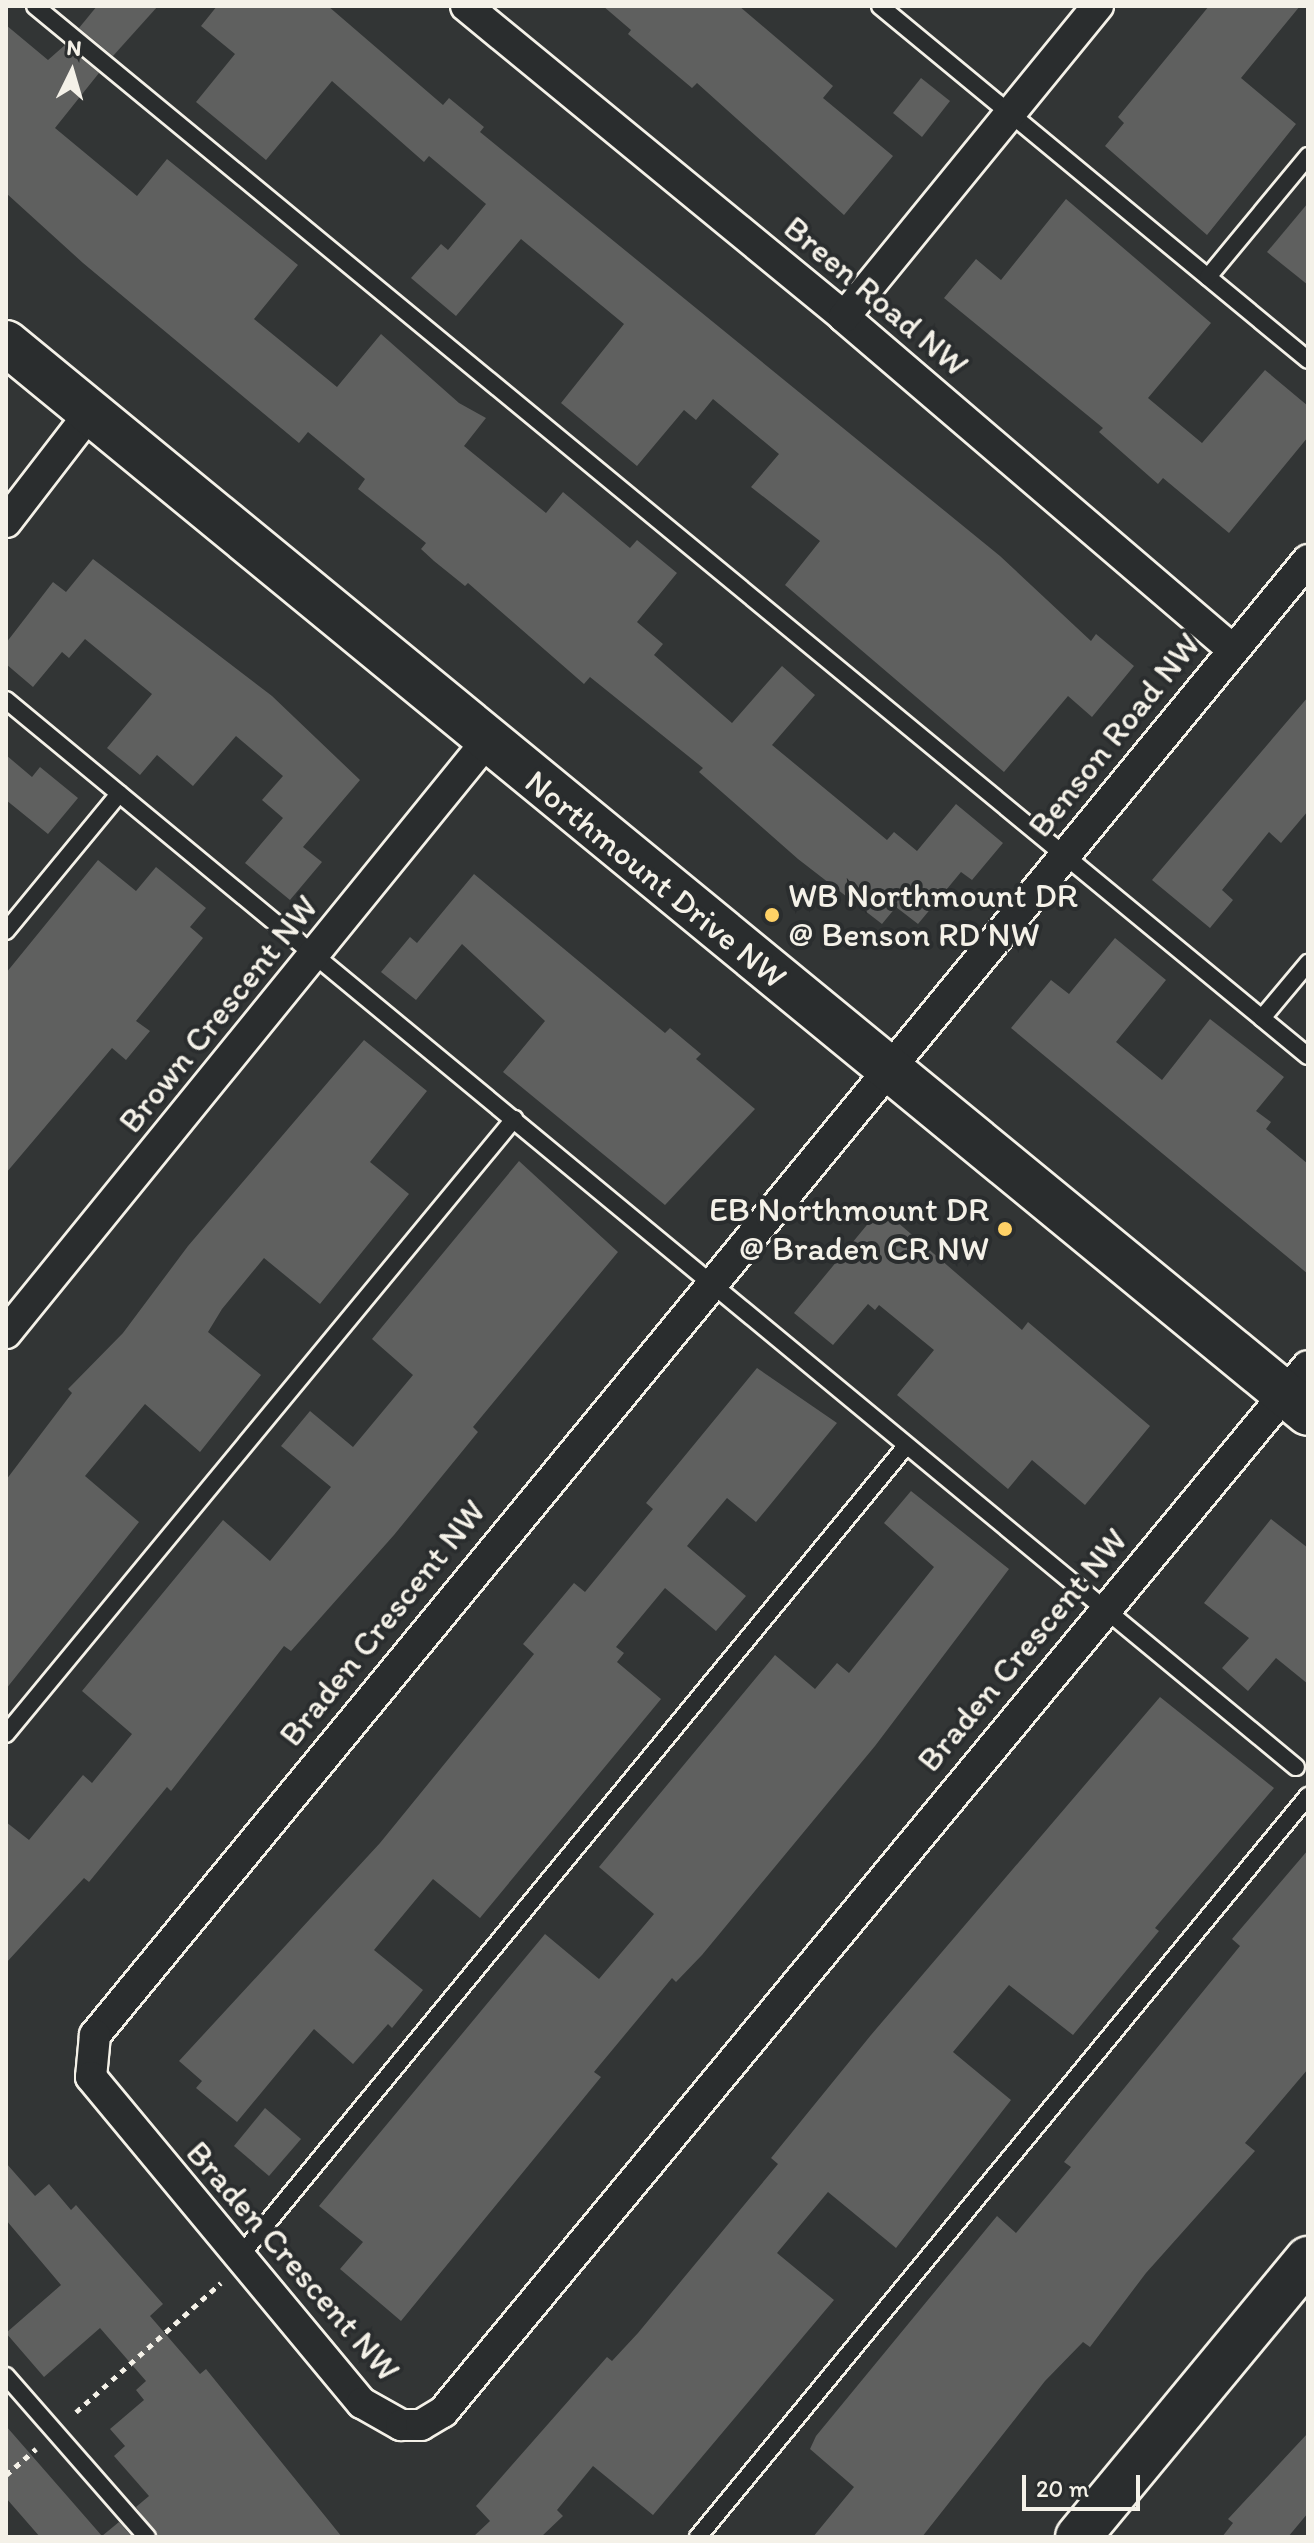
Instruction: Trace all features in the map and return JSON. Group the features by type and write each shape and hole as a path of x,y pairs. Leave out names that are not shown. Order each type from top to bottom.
{"street":[{"name":"Breen Road NW","path":"466,6 844,317 1233,650"},
{"path":"844,317 1009,111 1098,6"},
{"name":"Northmount Drive NW","path":"6,343 886,1068 1300,1391"},
{"path":"6,522 90,413"},
{"name":"Benson Road NW","path":"886,1068 1308,560"},
{"name":"Brown Crescent NW","path":"6,1333 487,741"},
{"name":"Braden Crescent NW","path":"886,1068 95,2035 91,2077 103,2097 377,2417 421,2425 443,2412 1104,1609 1300,1391"},
{"path":"1078,2537 1308,2259"}],"lane":[{"path":"35,6 1308,1056"},
{"path":"880,6 1308,360"},
{"path":"1208,277 1308,156"},
{"path":"6,700 1296,1767"},
{"path":"6,931 119,794"},
{"path":"1262,1018 1308,963"},
{"path":"6,1734 514,1119"},
{"path":"240,2256 906,1446"},
{"path":"698,2537 1308,1796"},
{"path":"6,2376 147,2537"}],"path":[{"path":"6,2475 220,2284 240,2256"}],"building":[{"path":"97,6 158,6 113,56 79,28"},
{"path":"217,6 328,6 443,105 449,98 484,127 480,132 1000,556 1091,641 1096,634 1134,666 1092,717 1068,696 1004,772 785,585 820,541 751,487 779,454 713,399 696,420 684,410 637,466 561,403 624,324 521,239 456,316 411,278 441,244 448,250 486,204 429,156 424,162 332,81 266,160 196,102 235,54 201,26"},
{"path":"603,6 739,6 833,86 823,98 893,156 844,215 697,83 692,88 628,34 631,30"},
{"path":"1209,6 1300,6 1241,78 1296,124 1207,235 1105,146 1124,123 1118,117"},
{"path":"6,25 48,60 65,45 99,73 55,128 137,196 167,159 298,265 254,319 337,387 381,334 459,403 486,418 464,446 546,513 563,492 630,548 637,540 677,573 637,622 663,644 654,655 732,723 782,666 815,695 772,745 887,840 894,832 917,851 956,804 1003,843 972,880 961,872 918,924 896,907 882,924 798,859 699,772 703,768 590,677 584,684 468,583 465,586 434,561 421,549 426,543 358,489 365,479 308,432 299,443 83,263 6,193"},
{"path":"921,78 950,101 922,137 893,113"},
{"path":"1066,199 1211,323 1148,398 1202,443 1265,370 1308,406 1308,437 1229,533 1163,478 1158,484 1099,432 1103,428 944,298 976,259 1001,280"},
{"path":"1308,203 1308,285 1267,252"},
{"path":"93,559 272,696 360,780 303,847 322,862 290,900 245,863 283,818 262,800 283,776 236,736 193,786 157,755 140,775 107,748 152,694 85,639 69,658 62,652 33,687 6,664 6,643 53,582 66,592"},
{"path":"1308,697 1308,811 1281,843 1269,832 1222,890 1233,900 1210,928 1152,880"},
{"path":"6,755 32,777 40,767 78,798 48,834 6,800"},
{"path":"98,860 136,891 156,867 206,908 190,927 203,938 136,1021 150,1031 126,1060 112,1048 6,1173 6,973"},
{"path":"474,874 665,1033 670,1028 701,1054 696,1059 755,1109 665,1205 503,1072 545,1021 462,944 416,1000 381,972 410,937 417,943"},
{"path":"1115,938 1166,980 1116,1042 1162,1080 1210,1019 1284,1077 1256,1111 1271,1122 1266,1129 1308,1164 1308,1274 1011,1028 1051,980 1069,994"},
{"path":"364,1040 427,1091 370,1162 409,1194 320,1304 264,1258 222,1309 208,1332 261,1375 200,1452 145,1404 85,1476 139,1522 6,1689 6,1480 72,1393 68,1389 123,1333 188,1246"},
{"path":"519,1161 618,1252 473,1427 478,1432 394,1535 291,1651 284,1646 171,1791 167,1787 89,1882 84,1878 6,1963 6,1822 29,1840 83,1775 92,1783 132,1734 82,1691 223,1520 270,1561 331,1487 281,1446 310,1411 353,1447 413,1375 372,1339"},
{"path":"881,1208 1022,1330 1028,1322 1150,1426 1085,1505 1032,1460 1008,1489 897,1395 934,1350 879,1305 875,1310 868,1304 833,1345 794,1313"},
{"path":"757,1368 837,1423 756,1522 727,1498 687,1546 746,1596 716,1631 665,1588 616,1647 624,1653 617,1662 661,1699 480,1918 433,1879 374,1950 423,1990 392,2028 388,2024 353,2064 314,2029 237,2122 196,2088 202,2081 179,2061 380,1843 534,1654 523,1644 574,1583 585,1592 653,1509 646,1503"},
{"path":"911,1491 1009,1569 875,1746 702,1955 676,1982 672,1978 594,2072 601,2077 401,2321 340,2269 363,2242 319,2206 545,1934 599,1979 654,1914 599,1867 775,1655 815,1689 837,1663 849,1673 934,1567 884,1523"},
{"path":"1271,1519 1308,1548 1308,1684 1276,1658 1248,1691 1222,1668 1249,1638 1204,1603"},
{"path":"1160,1697 1274,1788 1155,1928 1159,1931 1073,2035 1009,1985 953,2052 1011,2100 896,2248 828,2192 777,2253 834,2300 653,2515 593,2466 557,2510 563,2516 541,2537 473,2537 490,2521 476,2506 607,2357 612,2361 638,2333 778,2164 771,2158 871,2035"},
{"path":"1308,1850 1308,2069 1245,2143 1255,2151 1146,2273 1090,2347 1083,2342 1045,2381 922,2537 813,2537 854,2487 810,2449 816,2436 997,2216 1016,2233 1071,2167 1064,2162 1240,1946 1232,1939"},
{"path":"265,2108 301,2139 269,2176 234,2146"},
{"path":"6,2163 35,2196 49,2184 71,2210 76,2205 163,2304 150,2316 200,2374 206,2369 342,2537 158,2537 136,2507 149,2496 114,2456 125,2446 110,2429 144,2400 136,2390 146,2381 100,2328 44,2377 6,2333 61,2285 6,2220"},
{"path":"6,2426 102,2536 119,2522 132,2537 40,2537 6,2498"},
{"path":"1308,2433 1308,2513 1288,2537 1222,2537 1233,2523 1228,2519"}],"place":[{"name":"WB Northmount DR @ Benson RD NW","path":"772,915"},
{"name":"EB Northmount DR @ Braden CR NW","path":"1005,1229"}]}
